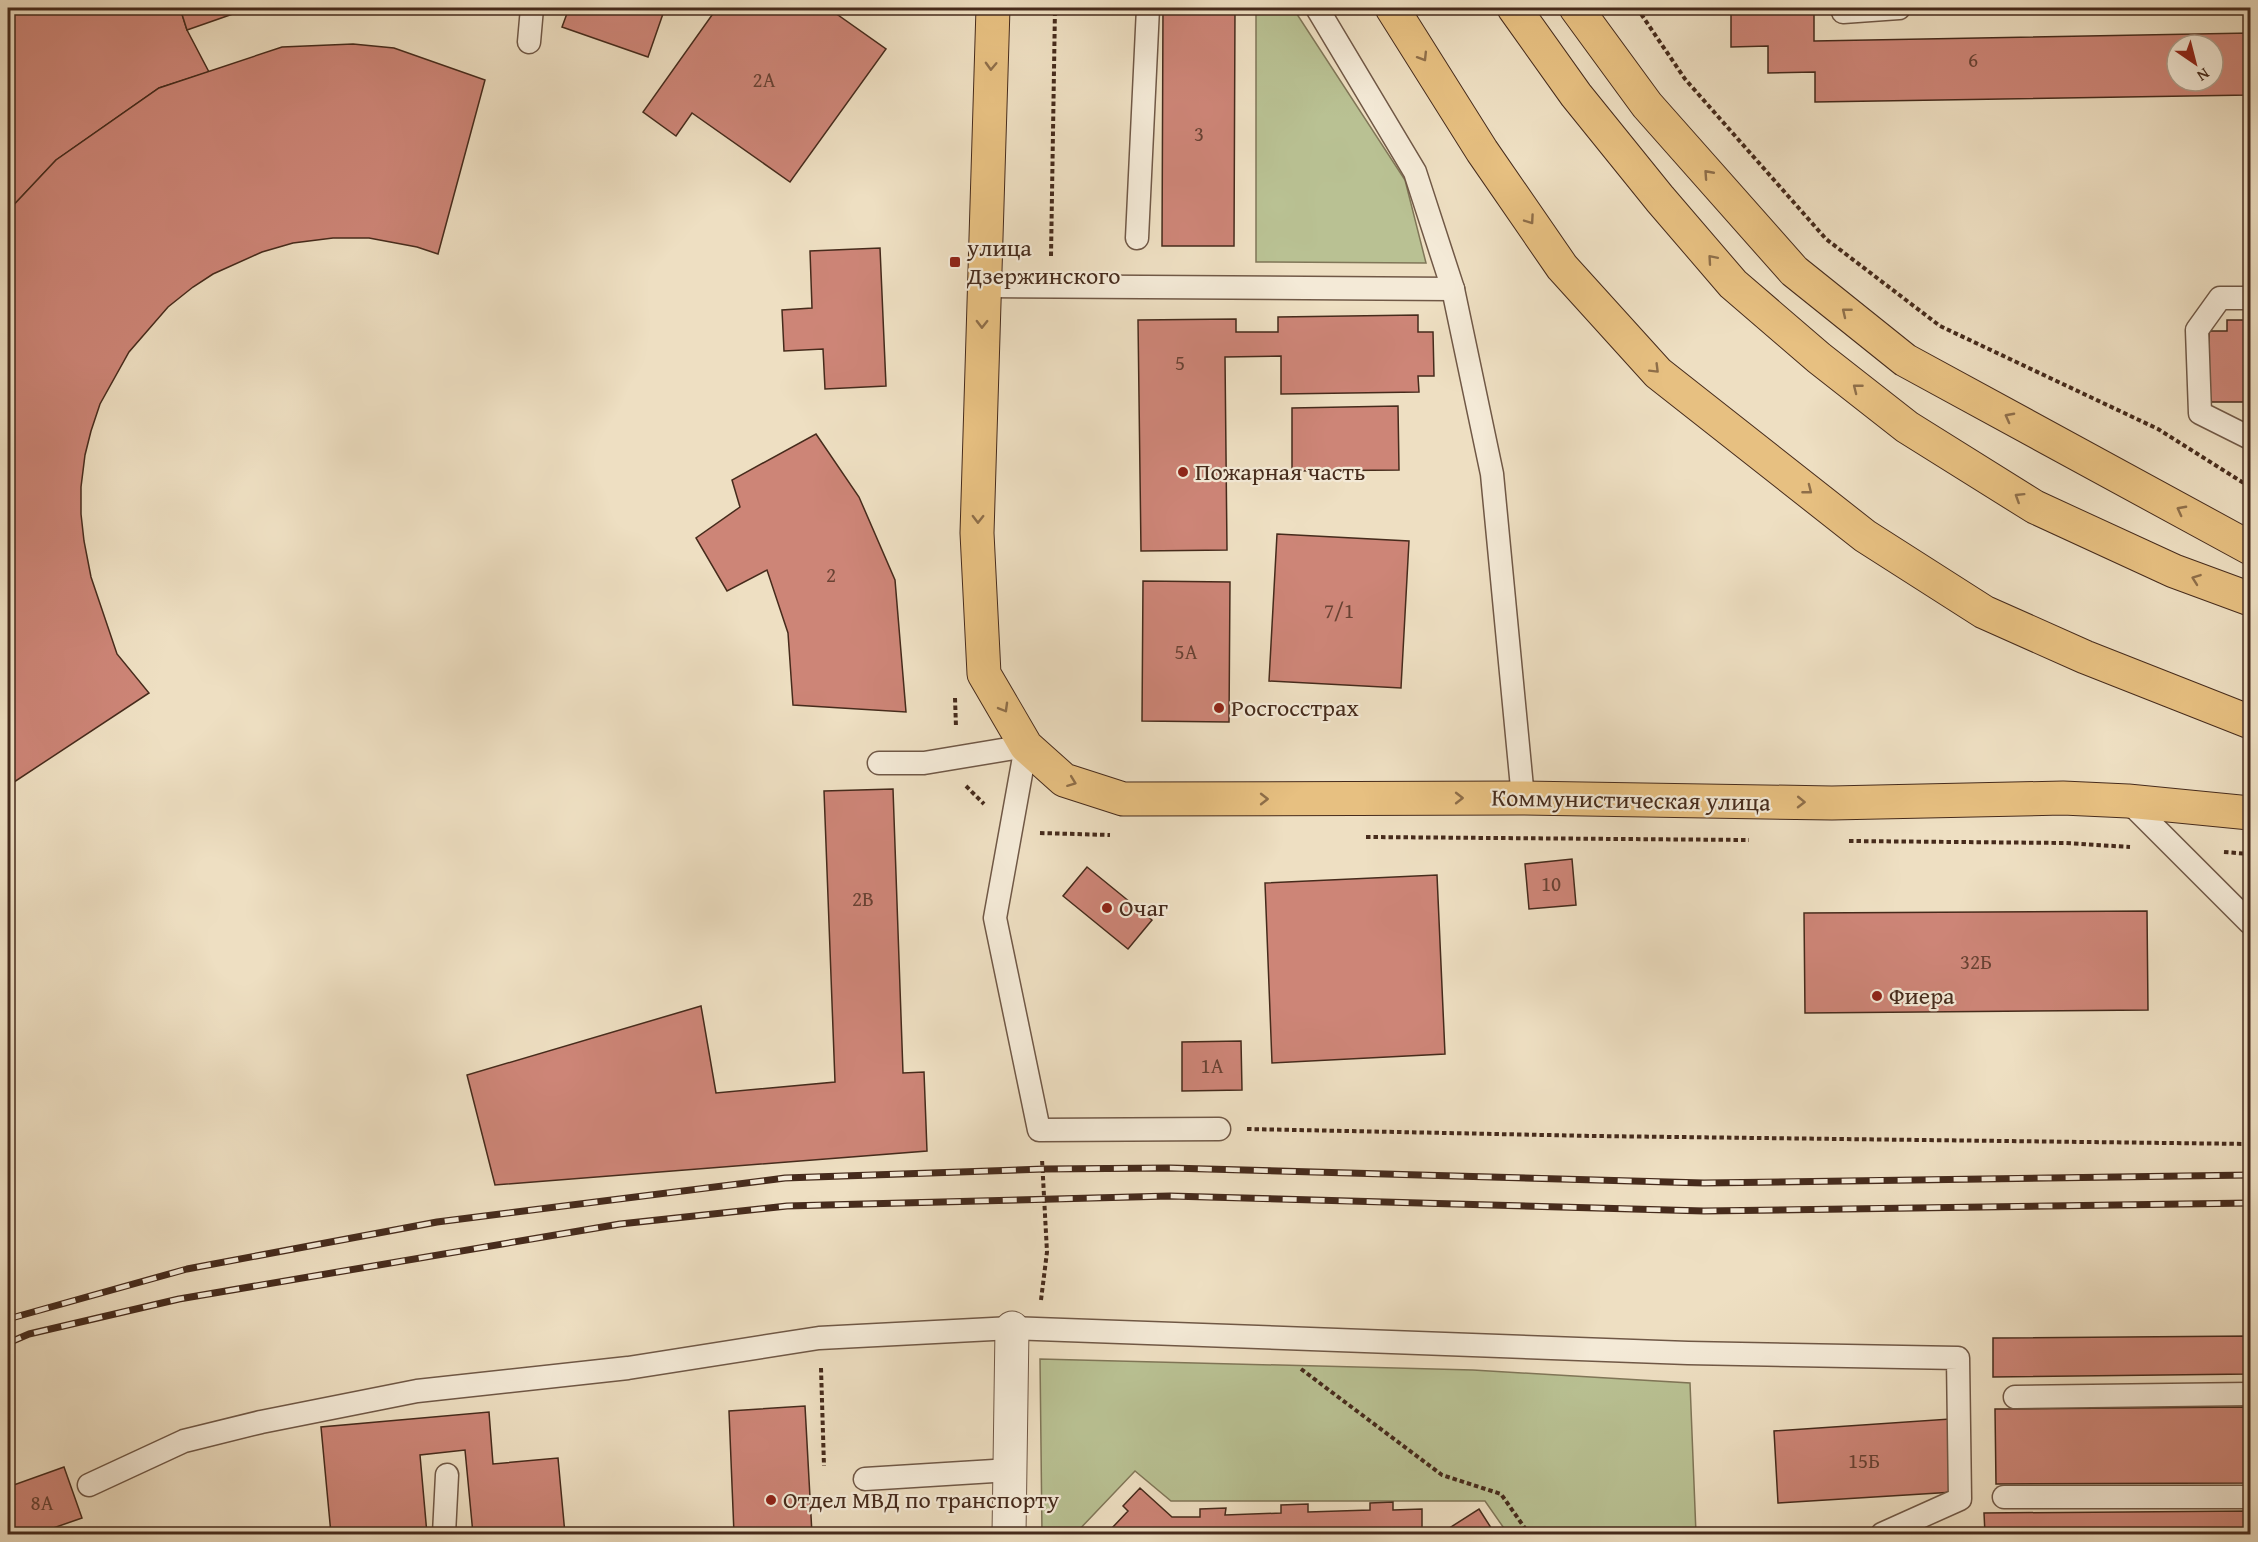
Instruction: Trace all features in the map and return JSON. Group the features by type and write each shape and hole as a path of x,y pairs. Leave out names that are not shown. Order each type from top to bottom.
{"main road":[{"path":"993,8 977,533 984,674 1026,746"},
{"path":"1392,8 1482,152 1562,267 1658,373 1865,536 1984,612 2085,657 2250,722"},
{"path":"1514,8 1576,96 1733,284 1819,358 1907,427 2035,507 2174,571 2250,599"},
{"path":"1576,8 1647,105 1794,271 1905,360 2250,548"},
{"name":"Коммунистическая улица","path":"1026,746 1064,780 1123,799 1522,798 1832,803 2063,798 2128,801 2250,813"}],"street":[{"path":"1009,1534 1012,1328"}],"lane":[{"path":"529,42 532,8"},
{"path":"1137,238 1148,8"},
{"path":"1317,8 1415,172 1454,289 1492,474 1522,798"},
{"path":"1842,8 1843,12 1899,8"},
{"path":"983,286 1454,289"},
{"path":"2250,298 2220,298 2197,330 2200,413 2250,438"},
{"path":"879,763 924,763 1026,746 995,918 1039,1130 1219,1129"},
{"path":"2128,801 2250,923"},
{"path":"89,1485 184,1441 417,1391 628,1368 819,1338 1012,1328 1688,1353 1959,1358 1960,1499 1882,1534"},
{"path":"2015,1397 2250,1394"},
{"path":"865,1479 1010,1470"},
{"path":"444,1534 447,1475"},
{"path":"2004,1497 2250,1497"}],"path":[{"path":"1050,286 1055,8"},
{"path":"1637,8 1685,79 1826,240 1940,326 2158,429 2250,487"},
{"path":"963,784 1011,832 1117,835"},
{"path":"1355,837 1760,841"},
{"path":"1843,841 2065,843 2250,854"},
{"path":"1219,1129 2250,1144"},
{"path":"1257,1336 1442,1475 1501,1494 1528,1534"},
{"path":"819,1338 824,1466"}],"green space":[{"path":"1256,8 1293,8 1405,180 1426,263 1256,262"},
{"path":"1040,1359 1473,1370 1690,1383 1696,1534 1508,1534 1485,1501 1171,1501 1135,1471 1075,1534 1042,1534"}],"building":[{"path":"8,8 180,8 187,30 209,72 159,88 56,160 8,211"},
{"path":"180,8 250,8 187,30"},
{"path":"569,8 665,8 648,57 562,27"},
{"path":"717,8 828,8 886,49 790,182 692,113 676,136 643,112"},
{"path":"1163,8 1235,8 1234,246 1162,246"},
{"path":"1731,8 1814,8 1814,41 2165,35 2165,93 2225,93 2225,33 2250,33 2250,95 1815,102 1815,72 1768,73 1768,46 1731,47"},
{"path":"353,44 394,48 485,80 438,254 417,247 369,238 333,238 293,243 262,252 213,274 193,287 168,307 129,352 100,404 91,431 81,487 81,514 91,577 117,654 149,693 8,786 8,211 56,160 159,88 282,47"},
{"path":"880,248 886,386 825,389 823,349 784,351 782,310 812,308 810,251"},
{"name":"Пожарная часть","path":"1418,315 1418,332 1433,332 1434,376 1418,376 1419,392 1281,394 1281,356 1225,357 1227,550 1141,551 1138,320 1236,319 1236,332 1278,332 1278,317"},
{"path":"2227,320 2250,320 2250,402 2209,402 2209,331 2227,331"},
{"path":"1398,406 1399,470 1292,471 1292,408"},
{"path":"816,434 859,497 895,580 906,712 793,705 788,633 767,570 727,591 696,538 740,507 732,480"},
{"path":"1277,534 1409,541 1401,688 1269,681"},
{"path":"1143,581 1230,582 1229,722 1142,721"},
{"path":"893,789 903,1073 924,1072 927,1151 495,1185 467,1075 701,1006 716,1093 835,1082 824,791"},
{"path":"1572,859 1576,905 1529,909 1525,864"},
{"name":"Очаг","path":"1087,867 1152,920 1128,949 1063,896"},
{"path":"1437,875 1445,1054 1272,1063 1265,883"},
{"path":"2147,911 2148,1010 1805,1013 1804,913"},
{"path":"1241,1041 1242,1090 1182,1091 1182,1042"},
{"path":"2250,1336 2250,1374 1993,1377 1993,1338"},
{"name":"Отдел МВД по транспорту","path":"805,1406 812,1534 734,1534 729,1411"},
{"path":"2250,1407 2250,1483 1996,1484 1995,1409"},
{"path":"489,1412 493,1464 558,1458 565,1534 473,1534 465,1450 420,1455 427,1534 331,1534 321,1427"},
{"path":"1950,1419 1954,1492 1778,1503 1774,1431"},
{"path":"64,1467 82,1518 36,1534 8,1534 8,1487"},
{"path":"1140,1488 1172,1517 1200,1517 1200,1509 1226,1508 1225,1515 1281,1513 1281,1505 1308,1504 1308,1512 1370,1510 1370,1503 1393,1502 1393,1510 1422,1509 1422,1534 1115,1534 1117,1532 1112,1528 1128,1511 1123,1506"},
{"path":"1479,1509 1495,1534 1440,1534"},
{"path":"2250,1511 2250,1534 1985,1534 1984,1513"}],"railway":[{"path":"8,1319 187,1269 437,1222 785,1178 1044,1169 1170,1168 1704,1183 2250,1175"},
{"path":"8,1343 29,1334 179,1299 620,1224 787,1206 1170,1196 1704,1211 2250,1203"}],"place":[{"name":"улица Дзержинского","path":"955,262"},
{"name":"Пожарная часть","path":"1183,472"},
{"name":"Росгосстрах","path":"1219,708"},
{"name":"Очаг","path":"1107,908"},
{"name":"Фиера","path":"1877,996"},
{"name":"Отдел МВД по транспорту","path":"771,1500"}]}
